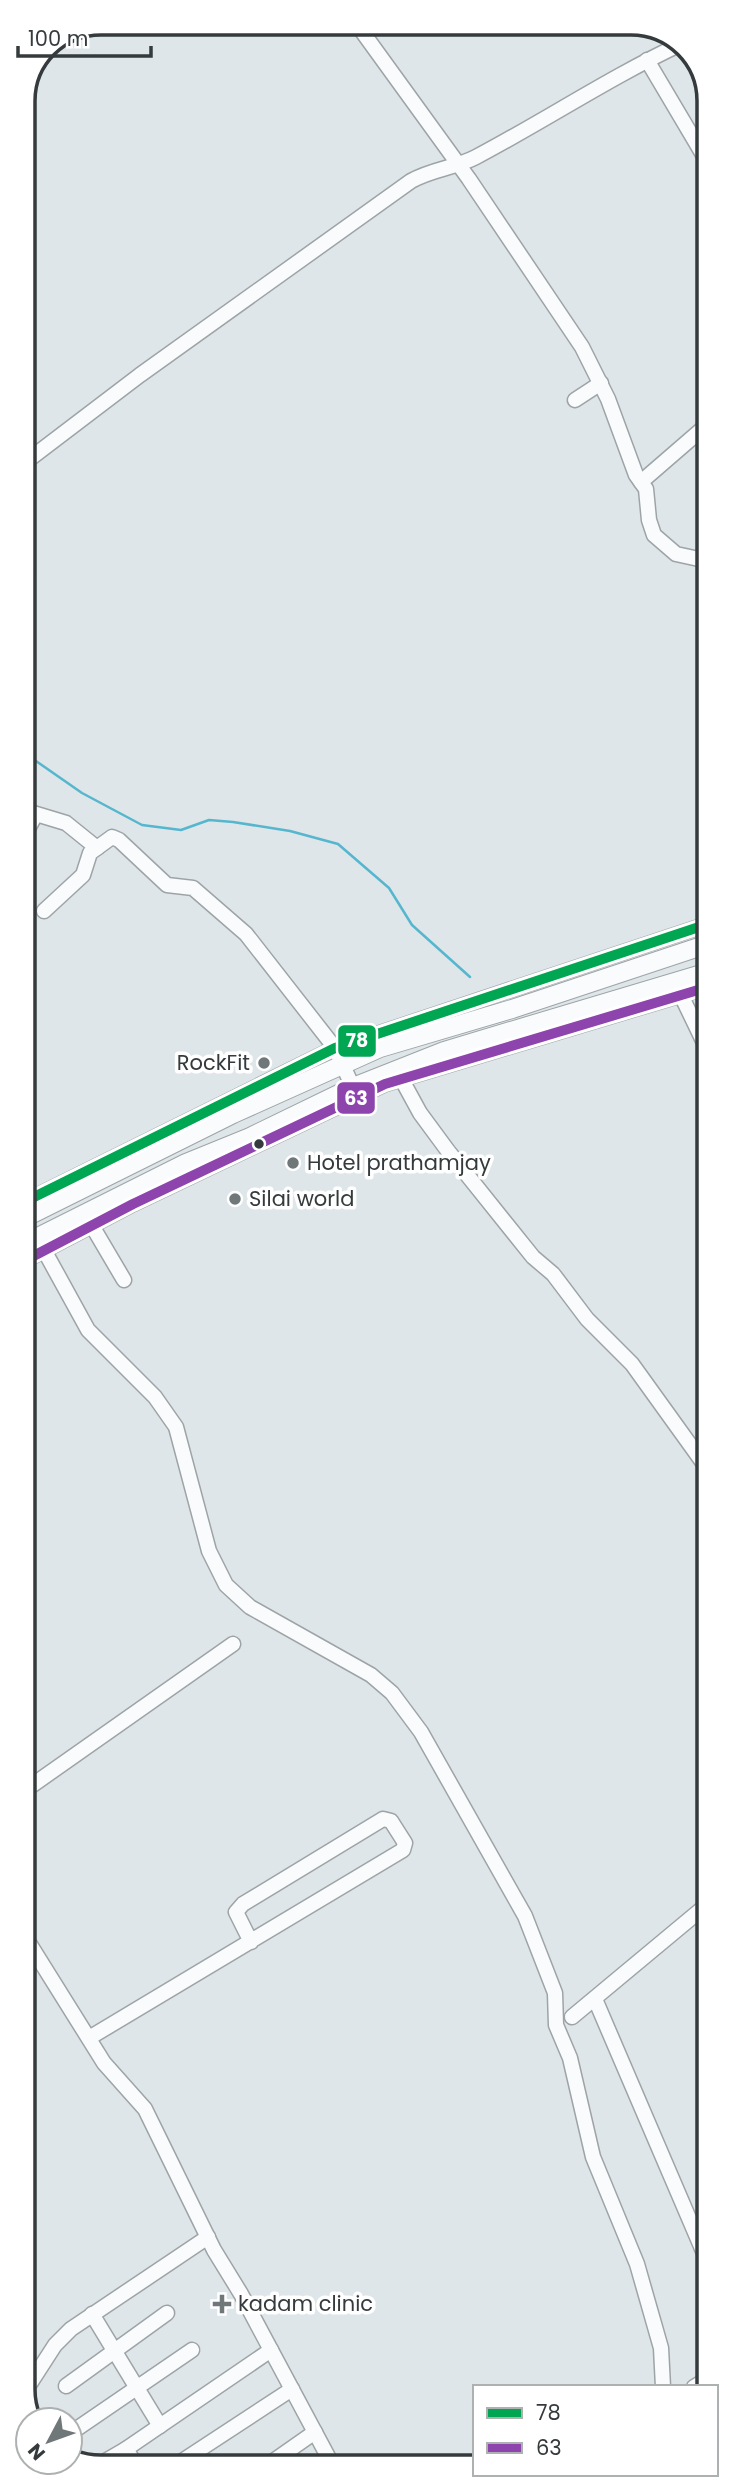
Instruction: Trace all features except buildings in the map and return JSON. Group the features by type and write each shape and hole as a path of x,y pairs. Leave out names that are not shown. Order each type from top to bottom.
{"main road":[{"path":"35,1212 337,1060 512,1009 697,948"},
{"path":"35,1238 186,1163 355,1092 444,1051 697,975"}],"street":[{"path":"365,35 534,274 600,383 640,482 646,489 649,520 657,539 676,554 697,559"},
{"path":"35,455 140,375 411,181 435,169 458,164 521,133 671,49"},
{"path":"647,60 697,144"},
{"path":"575,400 600,383"},
{"path":"640,482 697,433"},
{"path":"35,814 66,823 97,848"},
{"path":"44,911 83,876 86,858 114,838 167,885 189,886 246,933 337,1060 355,1092"},
{"path":"35,1197 337,1060 350,1044 697,928"},
{"path":"35,1255 91,1224 333,1108 355,1092 697,990"},
{"path":"681,995 697,1028"},
{"path":"402,1080 420,1113 448,1151 533,1257 553,1274 587,1319 632,1364 697,1454"},
{"path":"91,1224 124,1280"},
{"path":"44,1250 88,1330 155,1397 176,1427 205,1539 217,1571 226,1585 250,1607 371,1675 392,1693 421,1732 525,1916 555,1993 556,2025 570,2058 597,2169 637,2264 661,2348 663,2385"},
{"path":"35,1783 233,1644"},
{"path":"89,2038 251,1942 403,1850 405,1843 391,1821 383,1819 243,1904 236,1912 251,1942"},
{"path":"572,2017 697,1913"},
{"path":"35,1952 117,2079 145,2109 208,2237 326,2455"},
{"path":"595,1998 697,2237"},
{"path":"35,2376 55,2346 92,2314 208,2237"},
{"path":"66,2386 167,2313"},
{"path":"92,2314 160,2426"},
{"path":"84,2424 192,2350"},
{"path":"116,2455 271,2350"},
{"path":"191,2455 292,2389"},
{"path":"282,2455 315,2432"},
{"path":"126,2449 130,2455"}],"waterway":[{"path":"35,760 82,793 142,825 181,830 209,820 233,822 290,831 338,844 389,888 412,925 470,977"}],"transit line":[{"name":"78","path":"35,1197 335,1048 697,928"},
{"name":"63","path":"35,1255 133,1204 385,1084 697,990"}],"place":[{"name":"RockFit","path":"264,1063"},
{"name":"Hotel prathamjay","path":"293,1163"},
{"name":"Silai world","path":"235,1199"},
{"name":"kadam clinic","path":"222,2304"}]}
